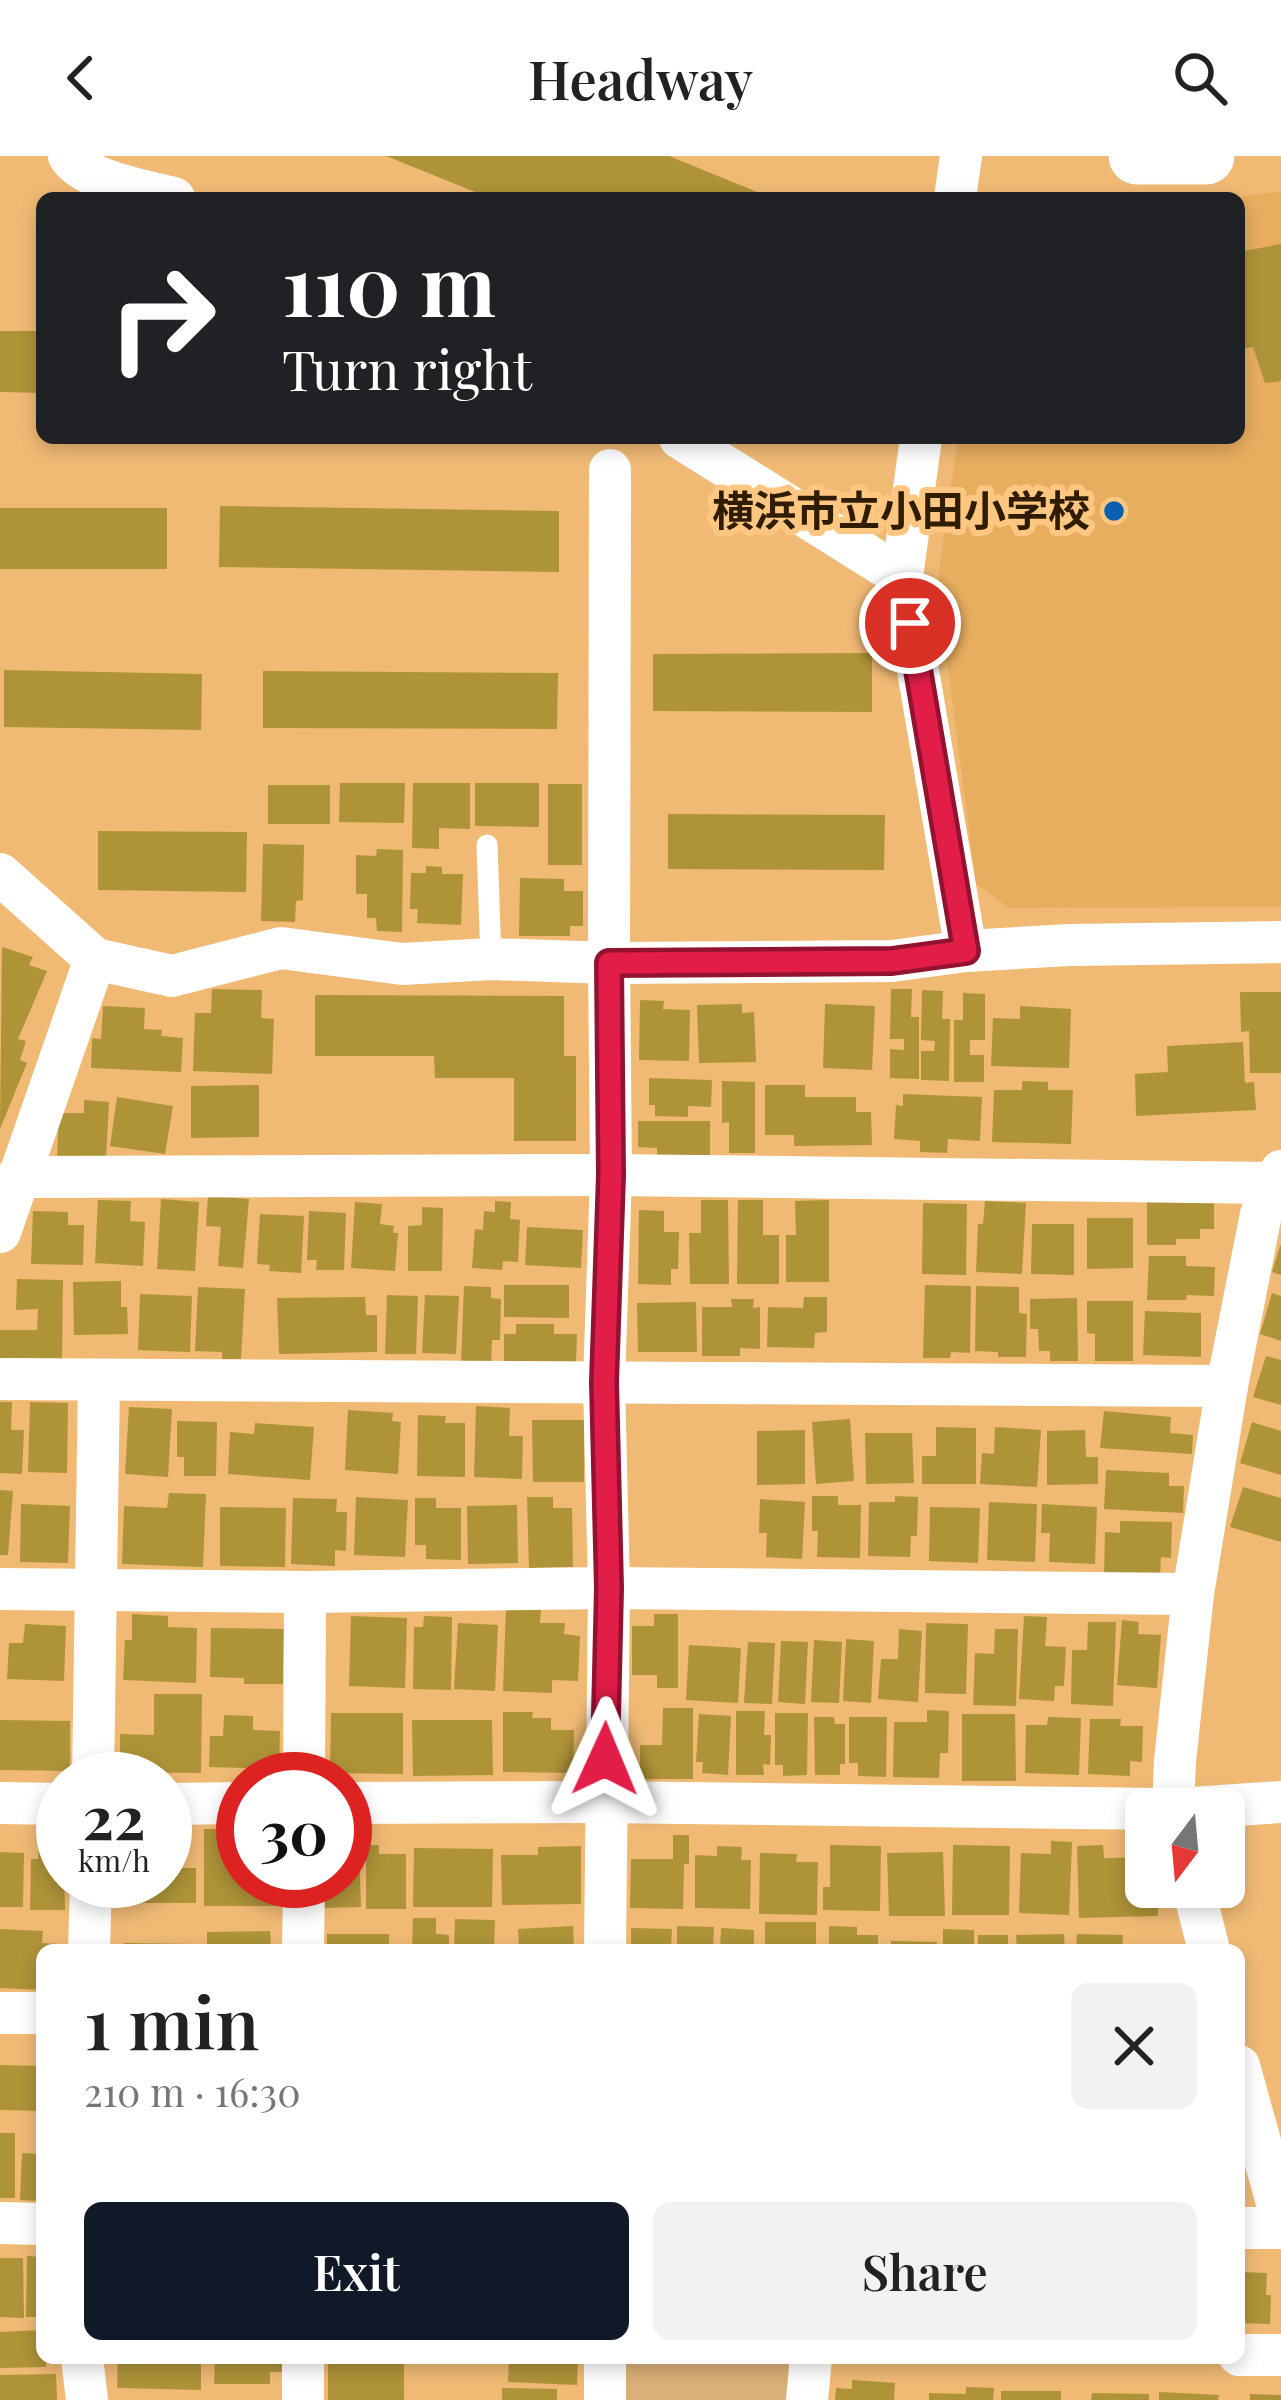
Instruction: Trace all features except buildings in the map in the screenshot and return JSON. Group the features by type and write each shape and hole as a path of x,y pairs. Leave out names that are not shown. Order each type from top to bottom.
{"street":[{"path":"69,156 76,167 151,192"},
{"path":"956,192 961,156"},
{"path":"1138,156 1206,156"},
{"path":"690,444 902,577"},
{"path":"920,444 902,577 966,951"},
{"path":"604,1944 609,1588 604,1382 611,1175 610,470"},
{"path":"0,874 95,959 172,976 281,949 402,964 491,959 609,963 892,961 1069,945 1281,942"},
{"path":"0,1232 95,959"},
{"path":"17,1177 1278,1178 1261,1214 1227,1386 1193,1594 1173,1788"},
{"path":"0,1379 1227,1386"},
{"path":"93,1752 99,1379"},
{"path":"0,1589 1193,1594"},
{"path":"304,1752 305,1592"},
{"path":"1245,1804 1281,1802"},
{"path":"0,1803 36,1804"},
{"path":"372,1803 1125,1808"},
{"path":"89,1944 90,1908"},
{"path":"303,1944 304,1908"},
{"path":"1198,1908 1207,1944"},
{"path":"0,2013 36,2013"},
{"path":"1245,2088 1281,2217"},
{"path":"0,2223 36,2224"},
{"path":"1245,2228 1281,2228"},
{"path":"1245,2355 1281,2356"},
{"path":"83,2364 87,2400"},
{"path":"303,2364 303,2400"},
{"path":"604,2364 604,2400"},
{"path":"807,2400 810,2364"}],"lane":[{"path":"487,844 491,959"}],"shaded area":[{"name":"横浜市立小田小学校","path":"1281,191 1281,907 1009,908 976,884 937,584 957,444 1245,444 1245,196"},
{"path":"621,2364 788,2364 788,2400 621,2400"}],"place":[{"name":"横浜市立小田小学校","path":"1114,511"}],"route":[{"path":"605,1759 609,963 892,961 966,951 910,623"}]}
